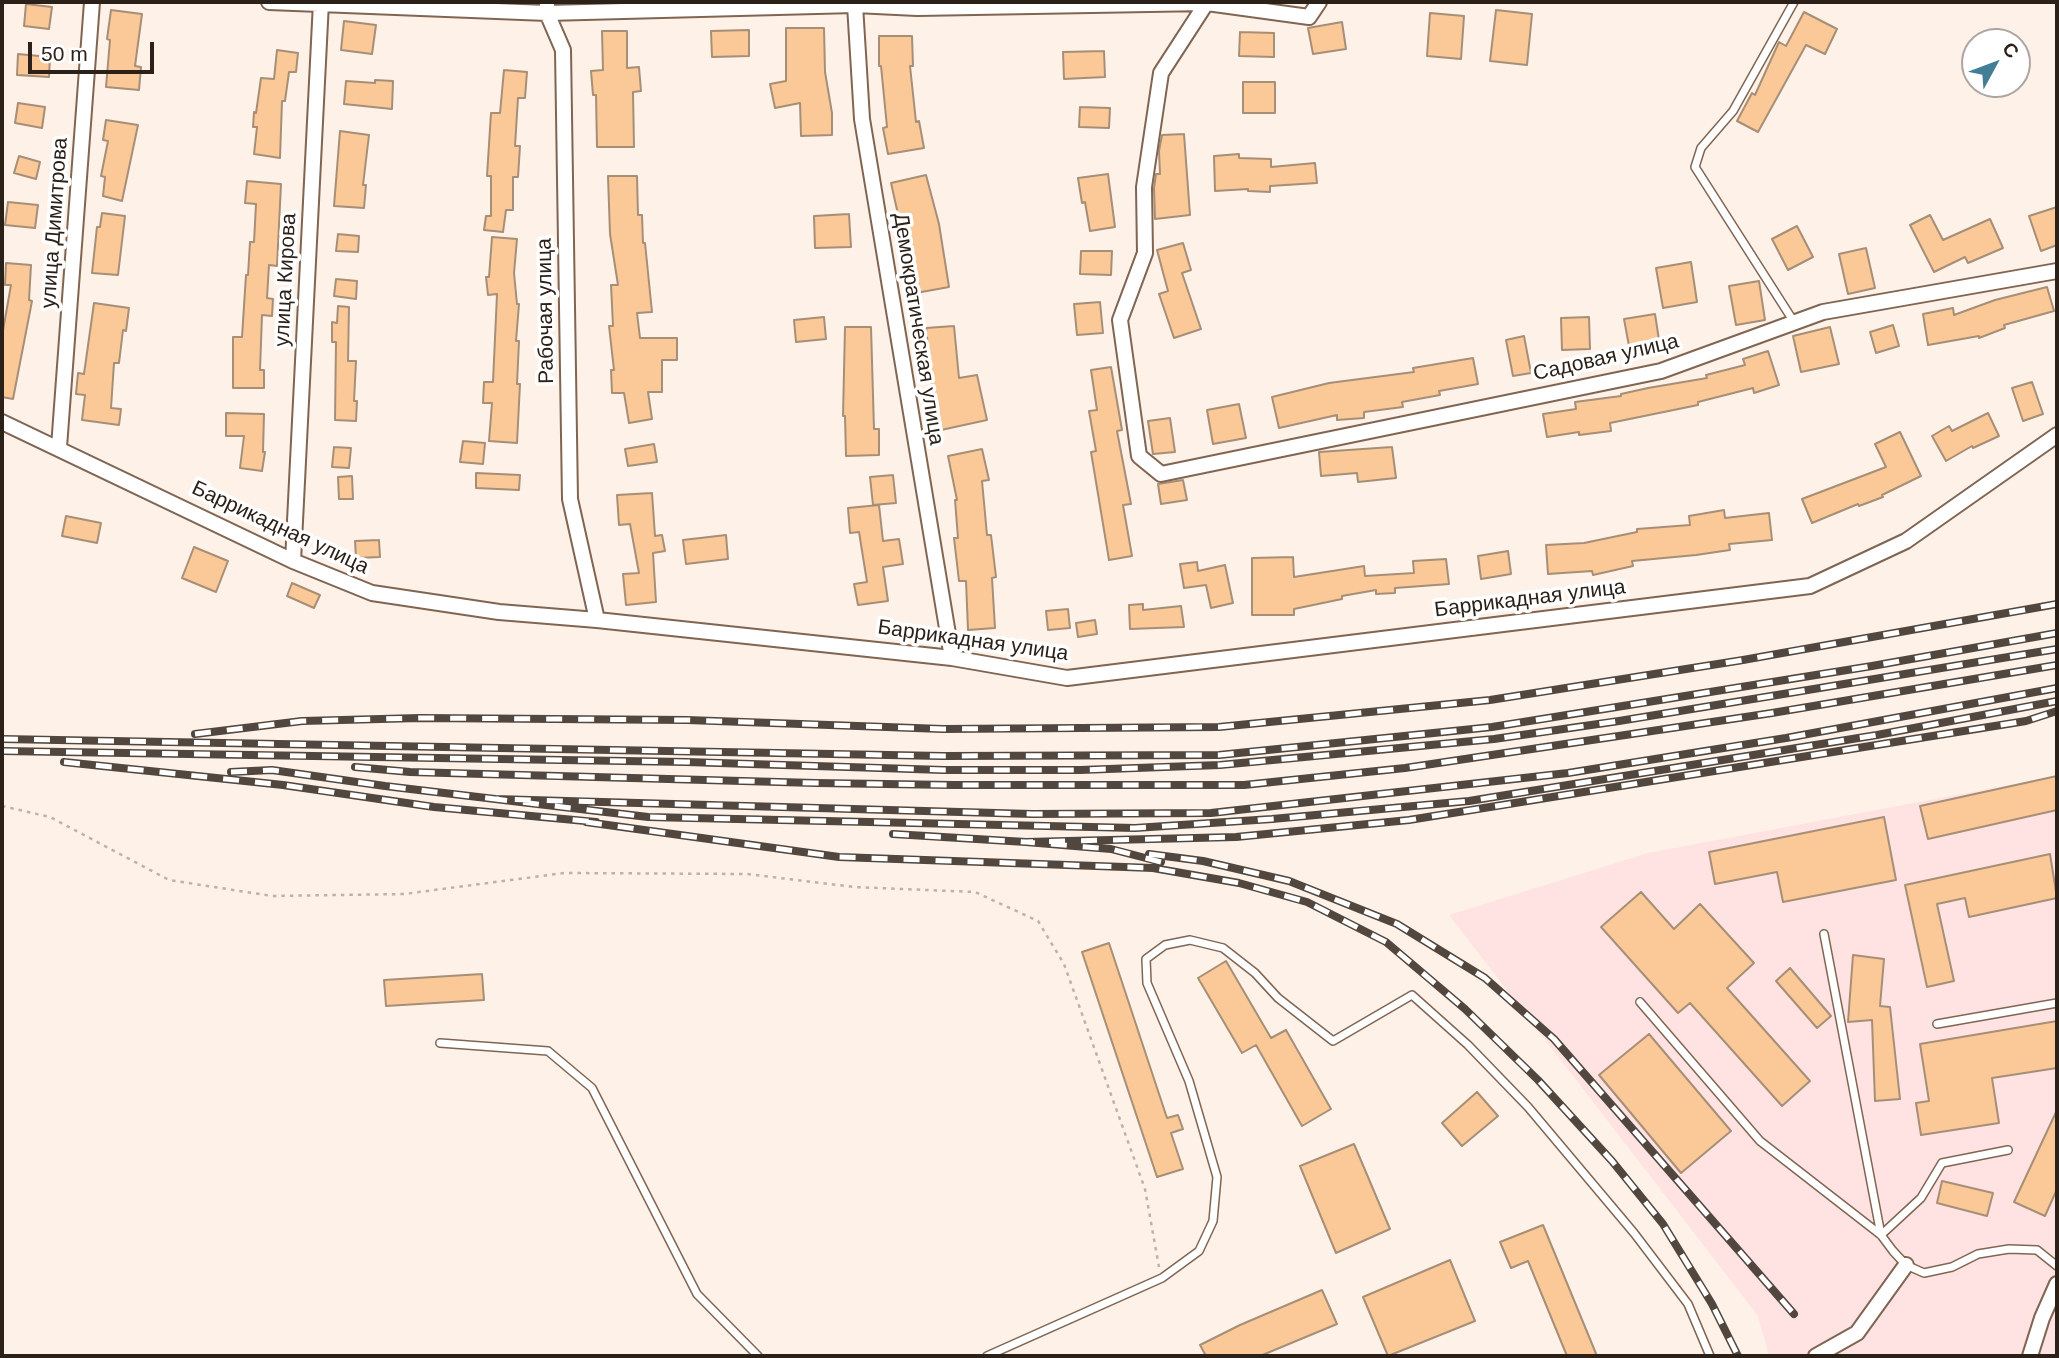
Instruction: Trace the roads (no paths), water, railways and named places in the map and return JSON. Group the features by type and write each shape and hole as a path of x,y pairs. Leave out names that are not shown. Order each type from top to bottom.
{"street":[{"name":"улица Димитрова","path":"59,447 92,2"},
{"path":"269,2 547,7 1207,2 1309,17 1320,2"},
{"name":"Садовая улица","path":"1207,2 1161,73 1144,187 1145,253 1120,320 1139,456 1161,474 1661,370 1823,312 2057,271"},
{"name":"улица Кирова","path":"293,561 321,3"},
{"name":"Демократическая улица","path":"855,5 862,119 951,658"},
{"name":"Рабочая улица","path":"547,7 563,50 570,499 597,620"},
{"name":"Баррикадная улица","path":"2,422 293,561 372,593 499,612 951,658 1067,678 1810,586 1906,541 2057,435"},
{"path":"1816,1356 1857,1333 1906,1265"},
{"path":"2030,1356 2042,1318 2057,1284"}],"lane":[{"path":"1794,2 1733,111 1701,148 1695,167 1795,322"},
{"path":"1824,934 1881,1235"},
{"path":"987,1356 1162,1279 1199,1251 1213,1221 1217,1177 1189,1081 1147,984 1146,959 1165,944 1190,940 1223,948 1255,973 1278,998 1333,1041 1412,995 1468,1045 1528,1107 1634,1233 1688,1304 1710,1356"},
{"path":"1640,1002 1760,1141 1881,1235 1906,1265 1924,1273 1952,1267 1978,1254 2009,1249 2037,1250 2057,1266"},
{"path":"1937,1024 2057,1003"},
{"path":"440,1043 548,1052 592,1088 697,1294 758,1356"},
{"path":"1881,1235 1921,1198 1942,1163 2008,1150"}],"railway":[{"path":"195,734 302,721 420,718 687,720 943,729 1219,727 1490,700 1743,660 2057,604"},
{"path":"2,739 943,756 1219,755 1492,727 1872,666 2057,633"},
{"path":"2,751 686,762 944,770 1080,770 1220,765 1494,739 2057,649"},
{"path":"355,767 410,772 816,783 1244,785 1405,768 1772,713 2057,665"},
{"path":"2057,688 1786,738 1568,773 1211,813 1032,814 495,799 648,817 1135,828 1469,801 1877,735 2057,701"},
{"path":"1161,862 1111,849 1026,842 1236,837 1409,820 2026,721 2057,711"},
{"path":"64,762 283,785 434,807 596,822"},
{"path":"231,772 272,770 495,799"},
{"path":"586,822 839,857 1153,868 1239,883 1307,902 1386,942 1465,1009 1538,1080 1612,1161 1663,1224 1712,1304 1738,1356"},
{"path":"893,834 1026,842"},
{"path":"1149,854 1203,861 1289,881 1397,924 1485,978 1554,1039 1794,1314"}]}
